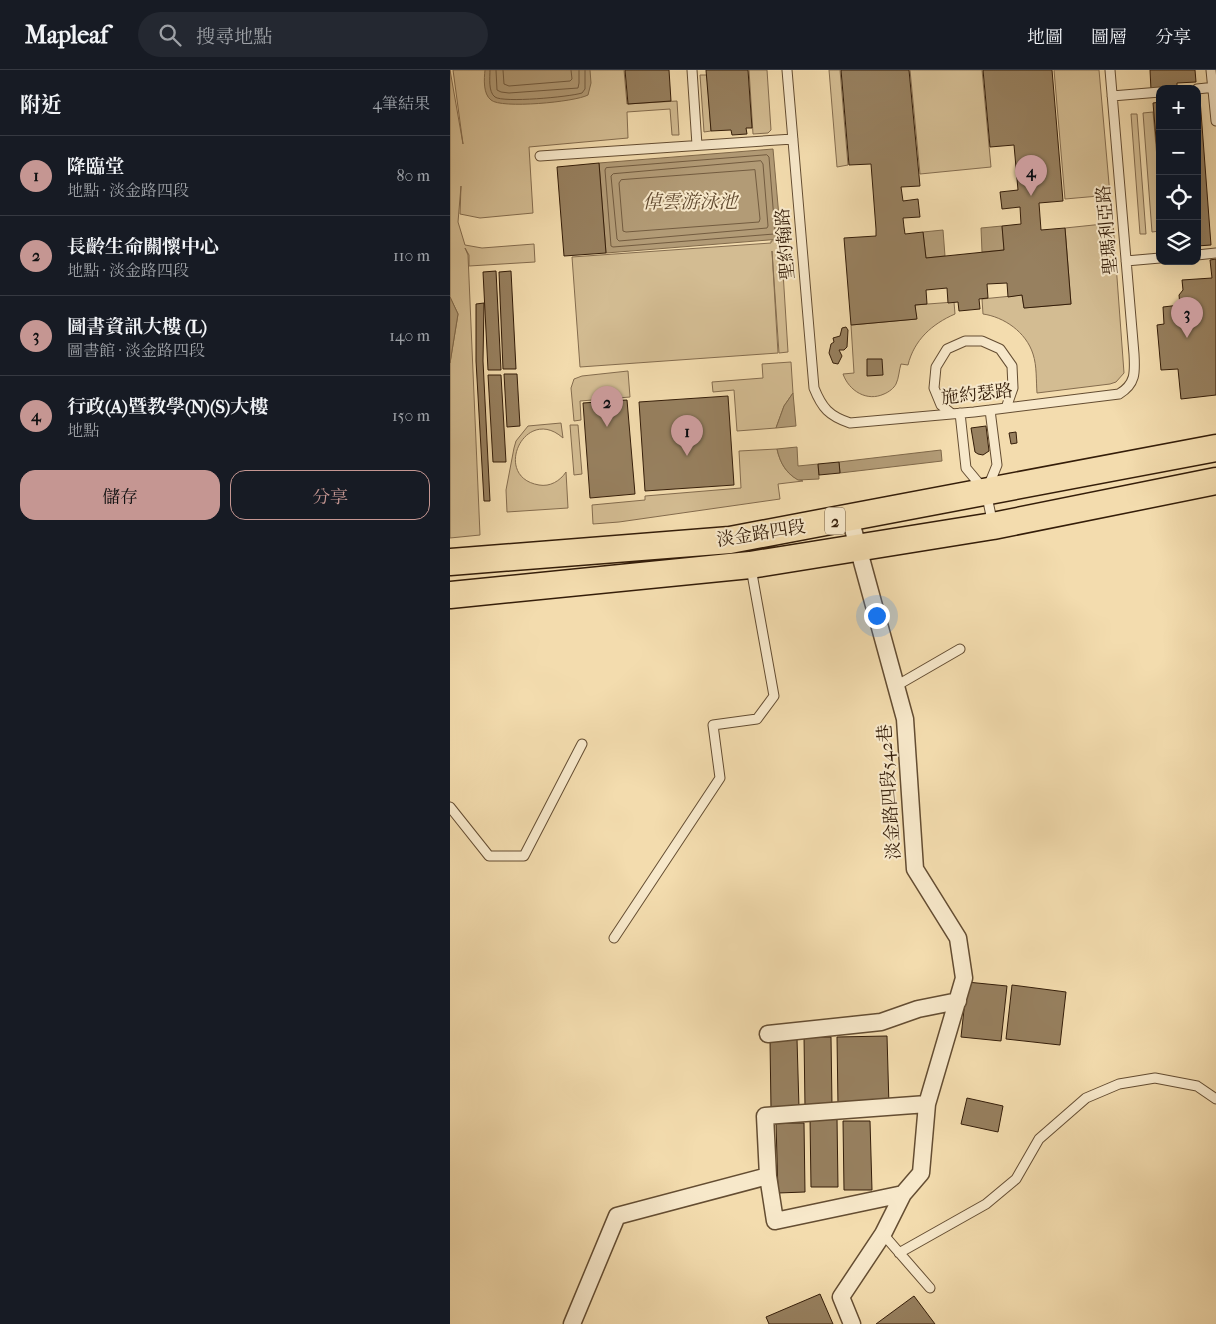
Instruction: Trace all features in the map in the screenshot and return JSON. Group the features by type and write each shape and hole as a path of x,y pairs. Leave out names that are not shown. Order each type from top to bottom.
{"main road":[{"name":"淡金路四段","path":"450,562 502,561 730,540 1216,448"},
{"name":"淡金路四段","path":"450,596 504,587 750,565 993,526 1216,481"}],"street":[{"name":"淡金路四段542巷","path":"850,518 905,719 915,868 958,938 964,978 927,1104 921,1173 903,1194 883,1234 841,1297 852,1324"},
{"path":"768,1034 881,1022 918,1008 958,1001"},
{"path":"903,1194 775,1221 768,1176 766,1116 927,1104"},
{"path":"572,1324 617,1216 768,1176"}],"lane":[{"path":"692,70 697,145"},
{"name":"聖約翰路","path":"787,70 814,388 818,398 828,412"},
{"name":"聖瑪利亞路","path":"1110,70 1135,366 1134,377 1130,386"},
{"path":"1211,70 1215,87 1216,121"},
{"path":"1201,89 1215,87"},
{"path":"1112,96 1156,92"},
{"path":"540,156 793,138"},
{"path":"1201,255 1216,253"},
{"path":"1126,261 1156,258"},
{"path":"993,526 986,492 966,468 956,414 941,404 934,388 936,367 947,350 965,341 982,341 1000,350 1012,366 1013,388 1006,408"},
{"name":"施約瑟路","path":"828,412 838,419 850,423 956,414 1118,394 1130,386"},
{"path":"986,492 997,466 990,410"},
{"path":"614,938 720,778 713,725 757,719 774,696 750,565"},
{"path":"896,686 960,649"},
{"path":"450,807 489,856 524,856 582,744"},
{"path":"899,1253 994,1198 1016,1179 1039,1139 1086,1098 1119,1084 1155,1078 1197,1086 1216,1099"},
{"path":"883,1234 930,1288"}],"shaded area":[{"path":"450,70 463,144 453,70 624,70 627,104 677,101 679,135 672,135 670,109 627,112 628,138 529,147 533,213 480,218 460,214 461,186 458,222 465,245 482,248 534,244 535,262 469,266 469,255 465,248 468,255 480,535 450,538 450,363 458,314 450,297"},
{"path":"749,70 767,70 771,130 768,133 753,134"},
{"path":"829,70 840,70 848,165 837,167"},
{"path":"910,70 982,70 991,167 920,174"},
{"path":"1054,70 1099,70 1110,195 1065,199"},
{"path":"700,75 707,75 711,131 704,132"},
{"path":"1153,112 1156,146 1156,232 1152,232 1143,113"},
{"path":"1131,114 1137,114 1146,234 1140,234"},
{"path":"1113,223 1124,373 1116,382 1110,384 1037,393 1035,363 1030,346 1020,332 1006,322 983,314 982,299 1022,295 1024,308 1071,304 1065,228"},
{"path":"781,240 788,352 779,353 772,251 778,353 580,367 572,257 771,243 771,241"},
{"path":"954,302 955,314 932,328 919,341 908,365 901,364 897,382 891,390 878,396 865,396 854,390 846,380 843,374 854,373 851,325 916,319 915,305"},
{"path":"791,362 793,393 784,406 776,428 737,431 734,390 713,392 712,382 763,378 762,364"},
{"path":"628,371 630,397 580,401 581,420 574,421 571,388 574,379 582,376"},
{"path":"561,423 563,438 549,430 536,430 526,436 519,446 515,458 517,470 525,479 539,485 554,483 566,472 568,508 507,512 506,490 516,441 528,426"},
{"path":"570,425 578,425 582,474 574,475"},
{"path":"777,449 780,459 789,473 803,481 778,484 780,499 593,524 592,505 645,500 645,496 741,488 739,451"}],"water":[{"path":"485,70 590,70 591,83 588,95 581,98 538,104 498,103 488,97 485,90"},
{"name":"倬雲游泳池","path":"773,149 781,239 606,253 599,163"},
{"path":"1002,226 1004,250 982,252 981,228"},
{"path":"943,230 945,256 926,258 923,232"},
{"path":"450,297 458,314 450,363"},
{"path":"793,393 796,426 776,428 784,406"},
{"path":"797,447 798,466 818,464 819,479 798,480 784,467 777,449"},
{"path":"941,450 942,461 840,473 839,462"}],"building":[{"path":"625,70 669,70 671,101 628,104"},
{"path":"706,70 748,70 752,128 746,128 747,134 732,135 731,130 711,131"},
{"path":"841,70 909,70 920,186 901,187 903,201 918,199 920,217 903,218 905,234 923,232 926,258 1004,250 1002,226 1021,224 1020,207 1002,209 1000,192 1018,190 1014,145 990,147 983,70 1052,70 1063,201 1039,203 1041,230 1065,228 1071,304 1024,308 1022,295 1008,297 1007,283 987,284 988,298 979,299 980,309 959,311 958,302 948,303 947,288 926,290 927,304 915,305 917,319 851,325 844,238 876,236 876,229 871,164 849,165"},
{"path":"1150,70 1195,70 1196,82 1177,83 1177,85 1156,85 1156,90 1151,90"},
{"path":"1153,103 1156,103 1156,139"},
{"path":"1201,112 1211,245 1201,246"},
{"name":"倬雲游泳池","path":"599,163 606,253 564,256 557,167"},
{"path":"1216,259 1216,395 1181,399 1178,369 1161,370 1157,325 1164,324 1163,307 1180,305 1179,295 1183,290 1182,280 1212,278 1210,260"},
{"path":"496,271 501,370 488,370 483,272"},
{"path":"511,271 516,369 503,369 499,272"},
{"path":"484,303 483,361 490,501 484,501 476,361 476,304"},
{"path":"846,327 848,330 847,347 844,350 839,350 842,356 838,364 833,363 829,353 831,344 834,342 833,338 840,336 842,328"},
{"path":"867,359 882,359 883,375 867,376"},
{"path":"504,374 517,374 520,426 507,427"},
{"path":"488,375 501,375 506,462 493,462"},
{"path":"728,396 734,485 645,491 639,402"},
{"path":"627,400 635,494 590,498 583,403"},
{"path":"986,426 989,451 983,455 975,452 971,428"},
{"path":"1016,432 1017,443 1011,444 1009,433"},
{"path":"839,462 840,473 819,475 818,464"},
{"path":"967,982 1007,986 1001,1041 961,1037"},
{"path":"1012,985 1066,992 1060,1045 1006,1039"},
{"path":"887,1036 889,1106 838,1106 837,1037"},
{"path":"804,1037 831,1037 832,1106 805,1107"},
{"path":"797,1039 799,1108 771,1109 770,1040"},
{"path":"967,1098 1003,1106 998,1132 961,1124"},
{"path":"810,1118 837,1118 838,1187 811,1187"},
{"path":"843,1121 870,1121 872,1190 844,1190"},
{"path":"776,1123 804,1123 805,1192 778,1193"},
{"path":"820,1294 833,1324 769,1324 766,1317"},
{"path":"914,1296 935,1324 876,1324"}],"place":[{"name":"行政(A)暨教學(N)(S)大樓","path":"1031,196"},
{"name":"圖書資訊大樓 (L)","path":"1187,338"},
{"name":"長齡生命關懷中心","path":"607,427"},
{"name":"降臨堂","path":"687,456"}]}
